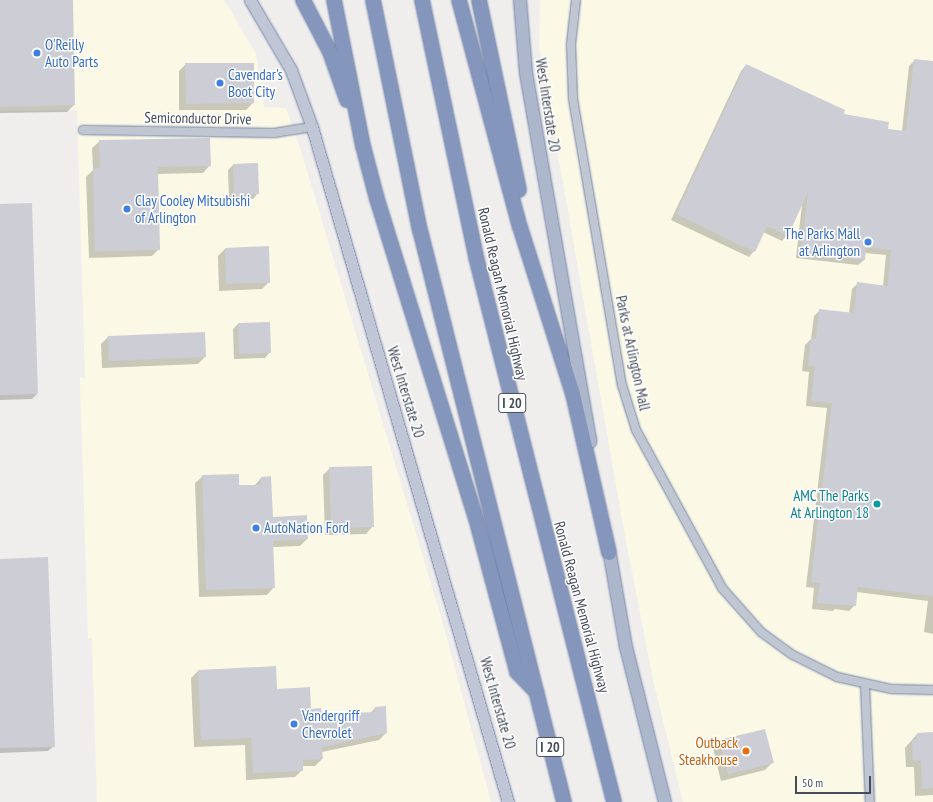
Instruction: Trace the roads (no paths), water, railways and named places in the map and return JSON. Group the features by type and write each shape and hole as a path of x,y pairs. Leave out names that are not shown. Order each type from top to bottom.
{"highway":[{"path":"303,0 330,52 363,146 411,315 478,526 517,672 536,692"},
{"path":"334,0 363,146"},
{"name":"I 20","path":"373,0 420,230 564,802"},
{"name":"Ronald Reagan Memorial Highway","path":"422,0 476,257 614,802"},
{"path":"459,0 520,227 555,332"},
{"path":"479,0 518,185 555,332 573,394 609,553"}],"main road":[{"name":"West Interstate 20","path":"250,0 291,70 312,126 508,802"},
{"name":"West Interstate 20","path":"520,0 526,73 609,553 626,647 665,802"}],"street":[{"name":"Parks at Arlington Mall","path":"576,0 571,44 573,99 622,385 636,430 706,561 734,603 761,632 793,656 837,676 865,685 891,689 933,690"},
{"name":"Semiconductor Drive","path":"83,130 274,133 312,126"},
{"path":"865,685 870,802"}],"place":[{"name":"O'Reilly Auto Parts","path":"37,53"},
{"name":"Cavendar's Boot City","path":"220,83"},
{"name":"Clay Cooley Mitsubishi of Arlington","path":"127,209"},
{"name":"The Parks Mall at Arlington","path":"868,242"},
{"name":"AMC The Parks At Arlington 18","path":"877,504"},
{"name":"AutoNation Ford","path":"256,528"},
{"name":"Vandergriff Chevrolet","path":"294,724"},
{"name":"Outback Steakhouse","path":"746,751"}]}
